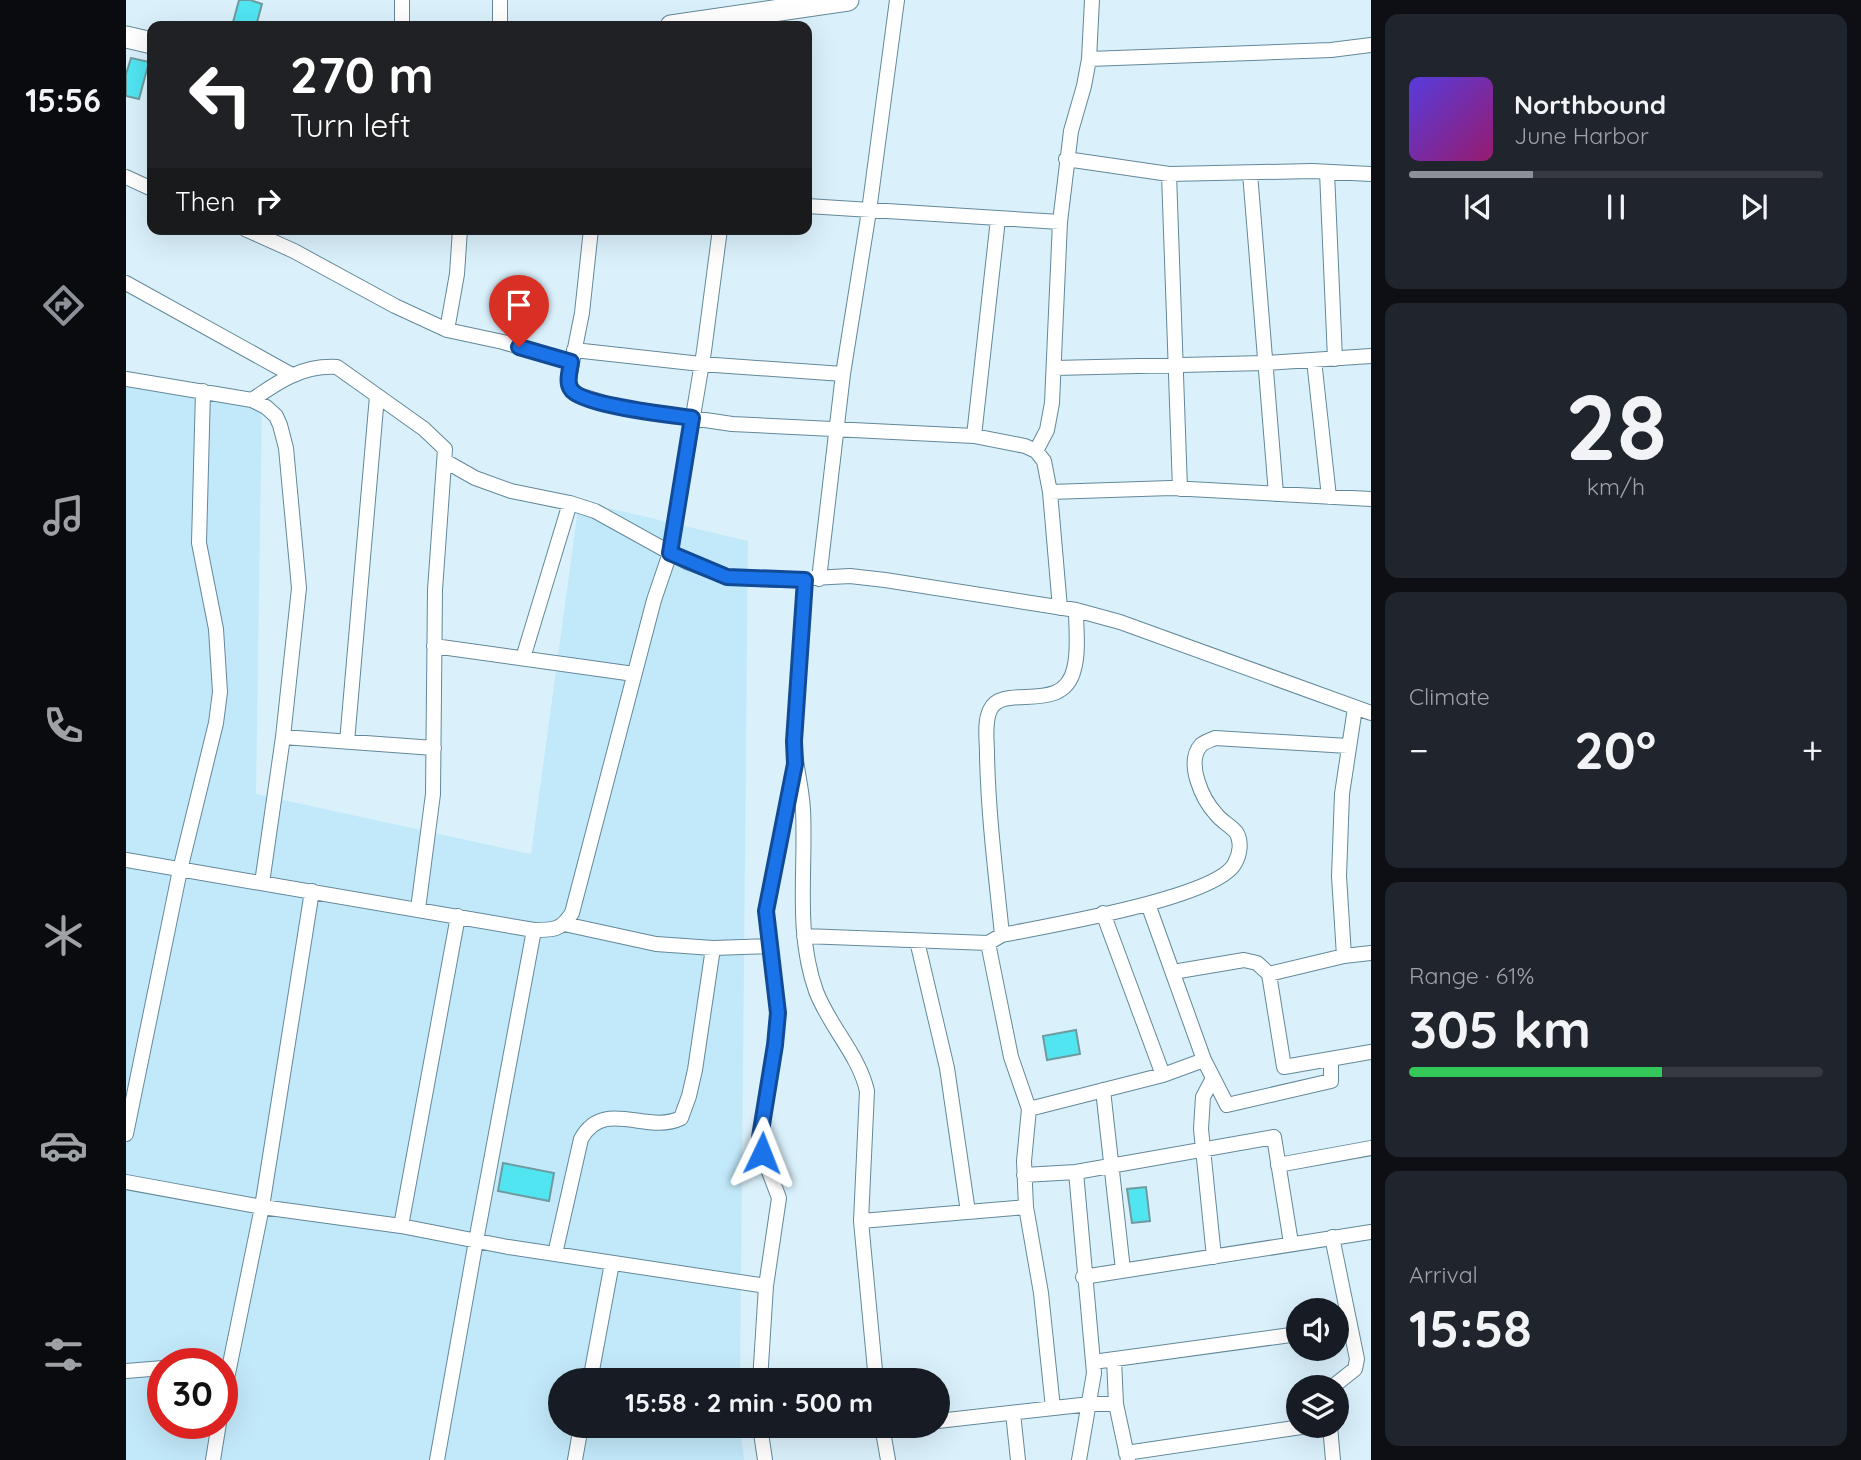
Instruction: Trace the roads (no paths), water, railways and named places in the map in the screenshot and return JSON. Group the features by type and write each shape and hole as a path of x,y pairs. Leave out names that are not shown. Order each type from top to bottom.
{"main road":[{"path":"703,21 848,0"},
{"path":"126,37 147,42"}],"street":[{"path":"402,0 402,21"},
{"path":"500,0 500,21"},
{"path":"875,1368 861,1221 867,1091 862,1073 816,993 804,936 803,806 795,764 794,741 812,579 869,211 897,0"},
{"path":"1037,451 1050,418 1060,222 1066,159 1089,59 1091,0"},
{"path":"1089,59 1331,50 1371,45"},
{"path":"1066,159 1170,174 1371,174"},
{"path":"1327,172 1335,359"},
{"path":"1250,173 1276,494"},
{"path":"1170,174 1180,489"},
{"path":"126,177 147,187"},
{"path":"812,206 1060,222"},
{"path":"974,436 998,219"},
{"path":"265,235 395,306 447,330 572,356 843,374"},
{"path":"447,330 457,274 460,235"},
{"path":"590,235 582,313 568,383 575,394 618,407 732,424 974,436 1037,451 1044,461 1050,492 1059,608"},
{"path":"126,860 534,930 552,930 564,925 572,913 653,600 670,553 719,235"},
{"path":"126,283 292,375"},
{"path":"1054,368 1265,363 1371,356"},
{"path":"1314,360 1329,497"},
{"path":"252,400 292,375 322,366 337,368 438,440 445,449 435,590 430,828 418,909"},
{"path":"126,379 252,400 266,407 276,416 280,425 286,448 298,573 298,610 262,883"},
{"path":"126,1135 180,870 216,723 220,692 216,629 199,544 203,391"},
{"path":"347,742 377,396"},
{"path":"445,461 475,478 511,491 595,511 670,553 727,577 812,579 850,576 1076,610 1120,622 1371,713"},
{"path":"1050,492 1180,489 1371,499"},
{"path":"523,658 570,503"},
{"path":"1002,935 987,780 987,727 990,710 996,703 1011,698 1052,695 1066,687 1074,671 1076,610"},
{"path":"434,646 635,674"},
{"path":"1344,956 1339,876 1342,794 1355,708"},
{"path":"283,737 433,748"},
{"path":"804,936 988,943 1002,935 1148,904 1194,891 1224,875 1235,865 1241,847 1237,834 1216,815 1202,794 1195,767 1195,756 1201,744 1215,738 1348,746"},
{"path":"761,1368 766,1286 779,1198 762,1153 760,1137 778,1013 766,911 795,764"},
{"path":"227,1348 262,1207 312,891"},
{"path":"1148,904 1204,1060 1227,1105 1331,1081 1331,1059"},
{"path":"1103,913 1163,1075"},
{"path":"401,1227 458,916"},
{"path":"564,925 656,944 713,948 769,946"},
{"path":"438,1460 475,1241 534,930"},
{"path":"917,941 947,1068 968,1212"},
{"path":"988,943 1011,1057 1029,1109 1024,1175 1026,1207 1041,1293 1053,1408"},
{"path":"555,1254 581,1139 586,1129 604,1119 619,1118 661,1124 681,1118 695,1070 713,948"},
{"path":"1269,974 1344,956 1371,953"},
{"path":"1173,972 1244,960 1257,962 1269,974 1284,1067 1371,1052"},
{"path":"1029,1109 1163,1075 1204,1060"},
{"path":"1212,1080 1203,1097 1201,1149 1214,1257"},
{"path":"1103,1090 1123,1270"},
{"path":"1024,1175 1076,1172 1274,1137 1291,1243"},
{"path":"1278,1165 1371,1148"},
{"path":"1076,1172 1083,1277 1093,1362 1090,1404 1079,1460"},
{"path":"126,1182 262,1207 766,1286"},
{"path":"861,1221 1026,1207"},
{"path":"1083,1277 1371,1232"},
{"path":"1332,1237 1340,1298"},
{"path":"592,1368 612,1263"},
{"path":"1093,1362 1286,1336"},
{"path":"1347,1375 1354,1369 1357,1359 1349,1339"},
{"path":"1114,1360 1116,1404 1127,1457 1286,1430"},
{"path":"126,1371 147,1369"},
{"path":"950,1420 1090,1404 1116,1404"},
{"path":"1013,1413 1018,1460"},
{"path":"575,1460 580,1438"},
{"path":"762,1438 765,1460"},
{"path":"885,1438 888,1460"},
{"path":"1331,1438 1334,1460"},
{"path":"213,1460 216,1439"}]}
